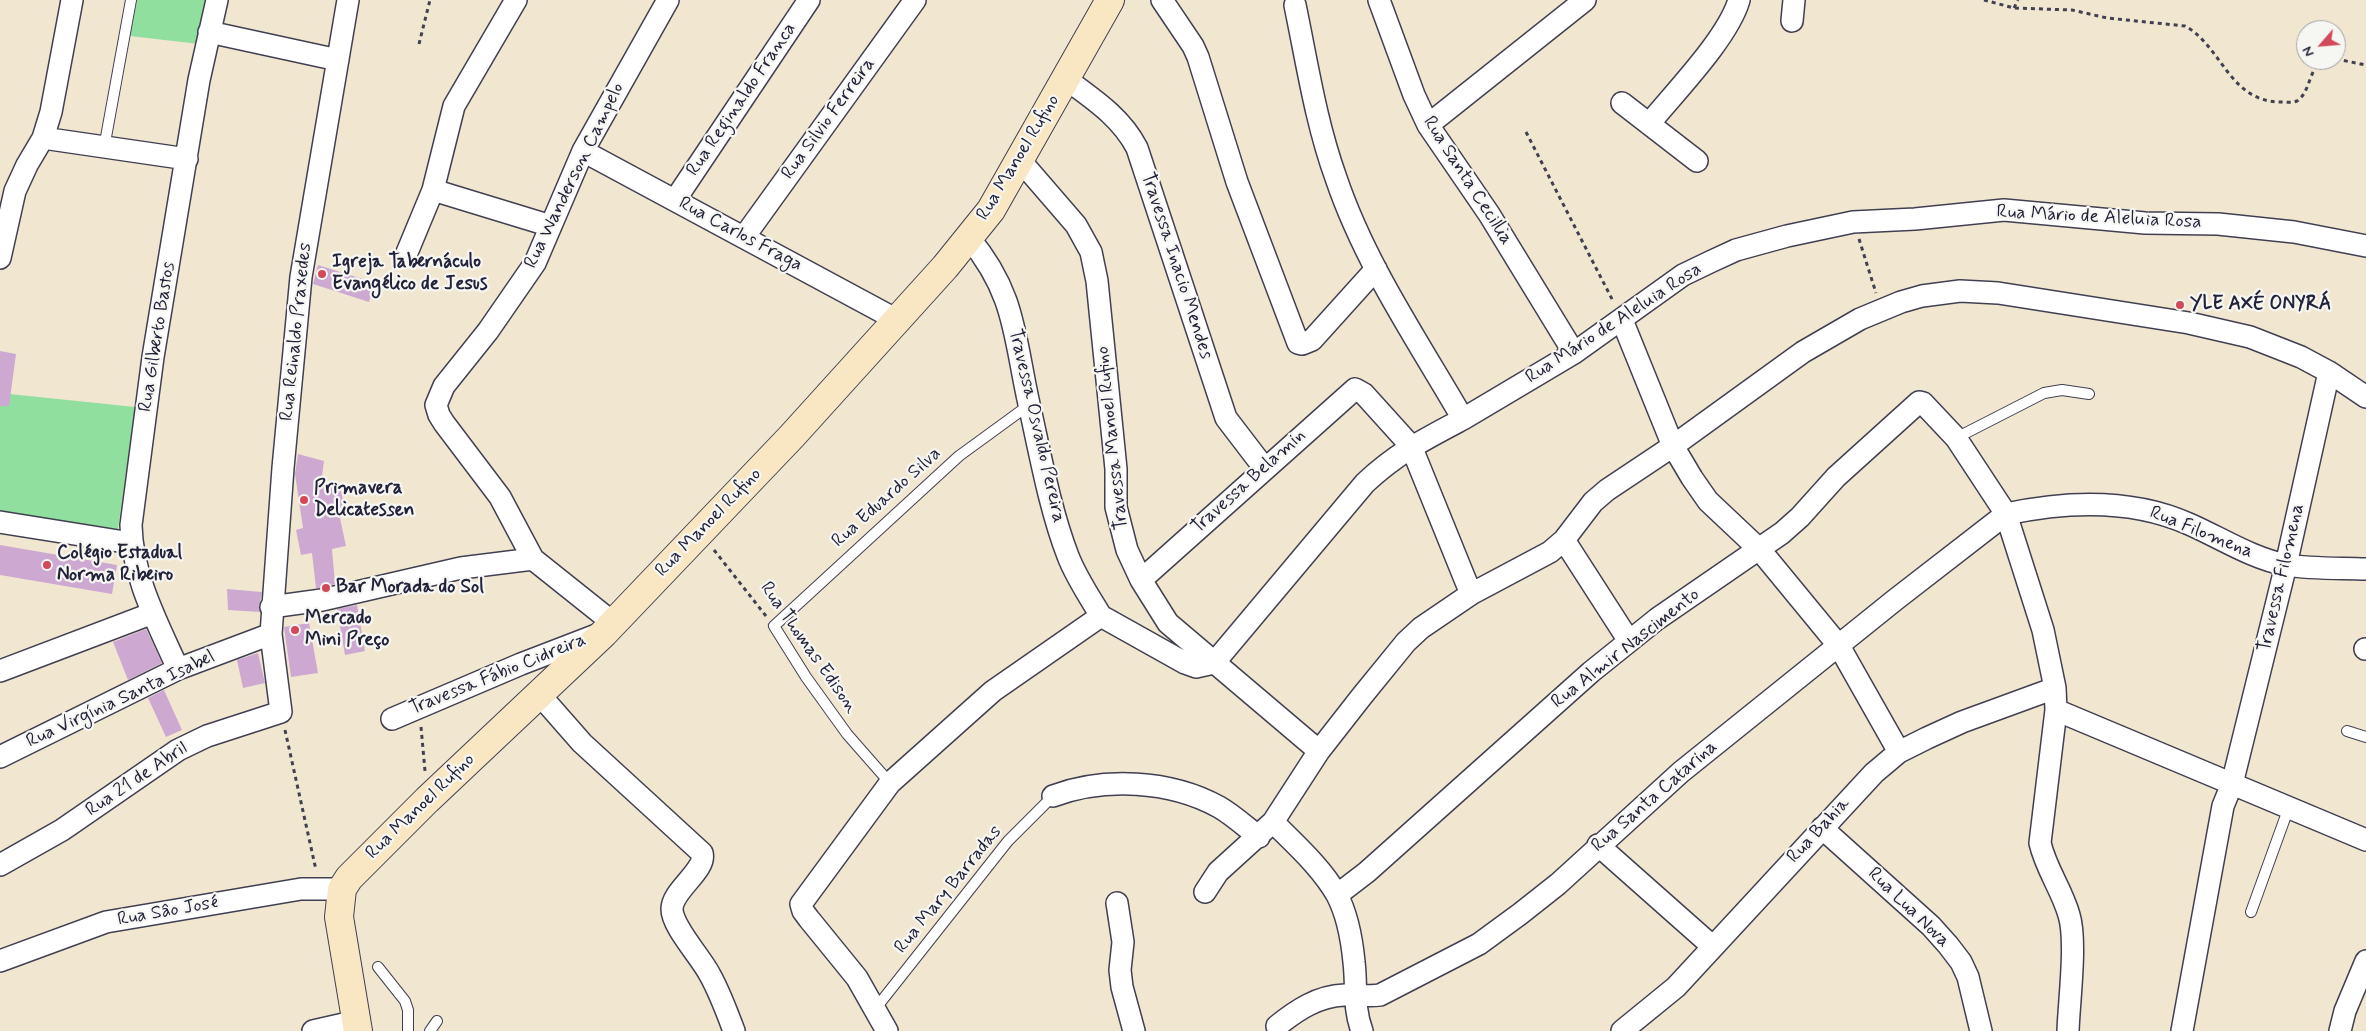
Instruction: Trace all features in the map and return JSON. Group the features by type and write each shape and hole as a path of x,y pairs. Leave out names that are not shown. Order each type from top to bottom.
{"main road":[{"name":"Rua Manoel Rufino","path":"331,889 359,868 427,800 608,627 792,436 969,238 991,210 1066,80 1102,3"},
{"path":"331,889 339,902 341,932 358,1026"}],"street":[{"path":"1,250 15,191 27,165 43,138 51,112 72,0"},
{"name":"Rua Gilberto Bastos","path":"178,669 153,613 136,568 131,543 134,496 153,357 188,159 199,80 217,0"},
{"name":"Rua Reinaldo Praxedes","path":"281,712 271,634 271,607 301,277 348,0"},
{"path":"406,254 433,190 454,106 516,0"},
{"name":"Rua Wanderson Campelo","path":"533,559 500,497 444,423 438,414 436,405 444,386 488,331 535,263 582,151 668,0"},
{"name":"Rua Reginaldo Franca","path":"675,200 809,0"},
{"name":"Rua Silvio Ferreira","path":"744,237 915,0"},
{"path":"1162,0 1193,46 1198,57 1237,182 1298,343 1302,344 1312,340 1376,269"},
{"name":"Rua Santa Cecillia","path":"1379,0 1414,95 1428,125 1489,214 1574,353"},
{"path":"1428,125 1585,0"},
{"path":"1649,124 1724,32 1735,13 1739,0"},
{"path":"1295,5 1312,86 1335,178 1376,269 1463,419"},
{"path":"209,32 338,60"},
{"name":"Travessa Inacio Mendes","path":"1066,80 1105,107 1121,124 1133,141 1226,418 1265,469"},
{"path":"1622,103 1697,161"},
{"path":"43,138 188,159"},
{"name":"Rua Carlos Fraga","path":"582,151 897,320"},
{"name":"Travessa Manoel Rufino","path":"1019,159 1076,225 1091,252 1099,301 1116,469 1116,507 1127,550 1141,580 1168,623 1319,751"},
{"path":"433,190 551,226"},
{"name":"Rua Mário de Aleluia Rosa","path":"1214,663 1365,483 1386,464 1411,446 1463,419 1574,353 1683,275 1736,250 1787,236 1853,222 1915,219 2004,210 2145,223 2218,224 2294,232 2366,246"},
{"name":"Travessa Osvaldo Pereira","path":"969,238 983,255 1004,292 1012,316 1029,405 1057,523 1068,556 1081,584 1101,616"},
{"path":"1206,892 1218,872 1259,837 1273,822 1319,751 1406,642 1442,612 1471,594 1532,563 1564,540 1593,502 1607,490 1673,446 1803,352 1833,333 1881,310 1922,296 1960,291 1998,293 2189,323 2250,338 2301,357 2329,372 2366,397"},
{"path":"1622,320 1673,446 1708,501 1760,550 1839,646 1899,752"},
{"name":"Travessa Filomena","path":"2182,1031 2223,806 2232,784 2286,564 2329,372"},
{"name":"Travessa Belamin","path":"1141,580 1350,391 1359,390 1411,446"},
{"name":"Rua Almir Nascimento","path":"1337,895 1367,872 1511,742 1629,641 1657,619 1760,550 1800,517 1836,477 1914,404 1923,403 1956,438"},
{"path":"1956,438 2006,514 2044,630 2055,688 2056,710 2040,843 2046,866 2069,915 2072,929 2068,1031"},
{"path":"1411,446 1471,594"},
{"name":"Rua Filomena","path":"2006,514 2029,509 2066,505 2124,505 2157,512 2189,524 2247,552 2286,564 2366,569"},
{"name":"Rua Santa Catarina","path":"1277,1026 1306,1005 1325,998 1380,995 1479,944 1558,884 1598,845 1681,772 1895,600 2006,514"},
{"path":"0,522 131,543"},
{"path":"1564,540 1629,641"},
{"path":"271,607 322,600 486,564 533,559 608,627"},
{"path":"0,671 153,613"},
{"path":"887,1031 876,1008 857,978 803,911 802,904 890,784 993,691 1101,616 1185,663 1196,667 1214,663"},
{"name":"Travessa Fábio Cidreira","path":"392,718 608,627"},
{"name":"Rua Virgínia Santa Isabel","path":"0,757 178,669 271,634"},
{"name":"Rua Bahia","path":"1622,1031 1676,987 1874,773 1899,752 1962,722 2055,688"},
{"path":"539,694 582,743 702,853 703,858 673,901 672,910 675,921 709,972 734,1031"},
{"path":"2056,710 2366,840"},
{"name":"Rua 21 de Abril","path":"0,865 62,830 178,750 206,736 281,712"},
{"path":"1053,796 1074,788 1154,784 1184,792 1220,807 1259,837"},
{"path":"1273,822 1305,855 1337,895 1350,939 1354,964 1354,995 1362,1031"},
{"name":"Rua Lua Nova","path":"1822,828 1931,926 1948,945 1961,962 1968,977 1981,1031"},
{"path":"1598,845 1712,946"},
{"name":"Rua Sâo José","path":"0,961 106,922 301,889 331,889"},
{"path":"1117,903 1123,942 1120,970 1122,987 1134,1031"},
{"path":"2340,1031 2345,1011 2366,961"},
{"path":"314,1031 358,1026"}],"lane":[{"path":"104,148 131,0"},
{"path":"1956,438 2044,393 2062,390 2089,394"},
{"name":"Rua Eduardo Silva","path":"774,626 959,456 1029,405"},
{"name":"Rua Thomas Edison","path":"774,626 806,677 847,734 890,784"},
{"path":"2347,731 2366,737"},
{"name":"Rua Mary Barradas","path":"876,1008 1008,841 1053,796"},
{"path":"2252,912 2289,807"},
{"path":"378,967 405,1000 408,1010 408,1031"},
{"path":"430,1031 437,1021"}],"path":[{"path":"419,44 430,0"},
{"path":"1984,0 2014,8 2072,10 2107,18 2176,24 2193,30 2207,44 2221,66 2248,92 2270,101 2294,102 2299,100 2313,70"},
{"path":"2014,8 2018,0"},
{"path":"2346,61 2366,65"},
{"path":"1526,132 1622,320"},
{"path":"1853,222 1881,310"},
{"name":"Rua Thomas Edison","path":"700,532 774,626"},
{"path":"420,706 427,800"},
{"path":"281,712 331,889"}],"green space":[{"path":"137,0 205,0 199,44 130,36"},
{"path":"0,393 135,407 118,529 0,512"}],"building":[{"path":"318,265 375,283 369,302 313,284"},
{"path":"0,351 16,354 9,406 0,406"},
{"path":"298,454 324,461 321,484 340,484 344,507 338,509 346,546 332,549 335,584 320,588 316,588 312,553 301,555 296,530 303,528 295,474"},
{"path":"0,545 117,565 112,594 0,575"},
{"path":"227,589 262,592 260,612 228,610"},
{"path":"357,605 365,651 345,655 337,609"},
{"path":"309,623 318,673 291,677 284,627"},
{"path":"146,629 162,663 128,680 113,642"},
{"path":"258,653 265,683 243,688 237,660"},
{"path":"164,690 182,730 166,737 148,698"}],"place":[{"name":"Igreja Tabernáculo Evangélico de Jesus","path":"322,274"},
{"name":"YLE AXÉ ONYRÁ","path":"2180,305"},
{"name":"Primavera Delicatessen","path":"304,500"},
{"name":"Colégio Estadual Norma Ribeiro","path":"47,565"},
{"name":"Bar Morada do Sol","path":"326,588"},
{"name":"Mercado Mini Preço","path":"295,630"}]}
